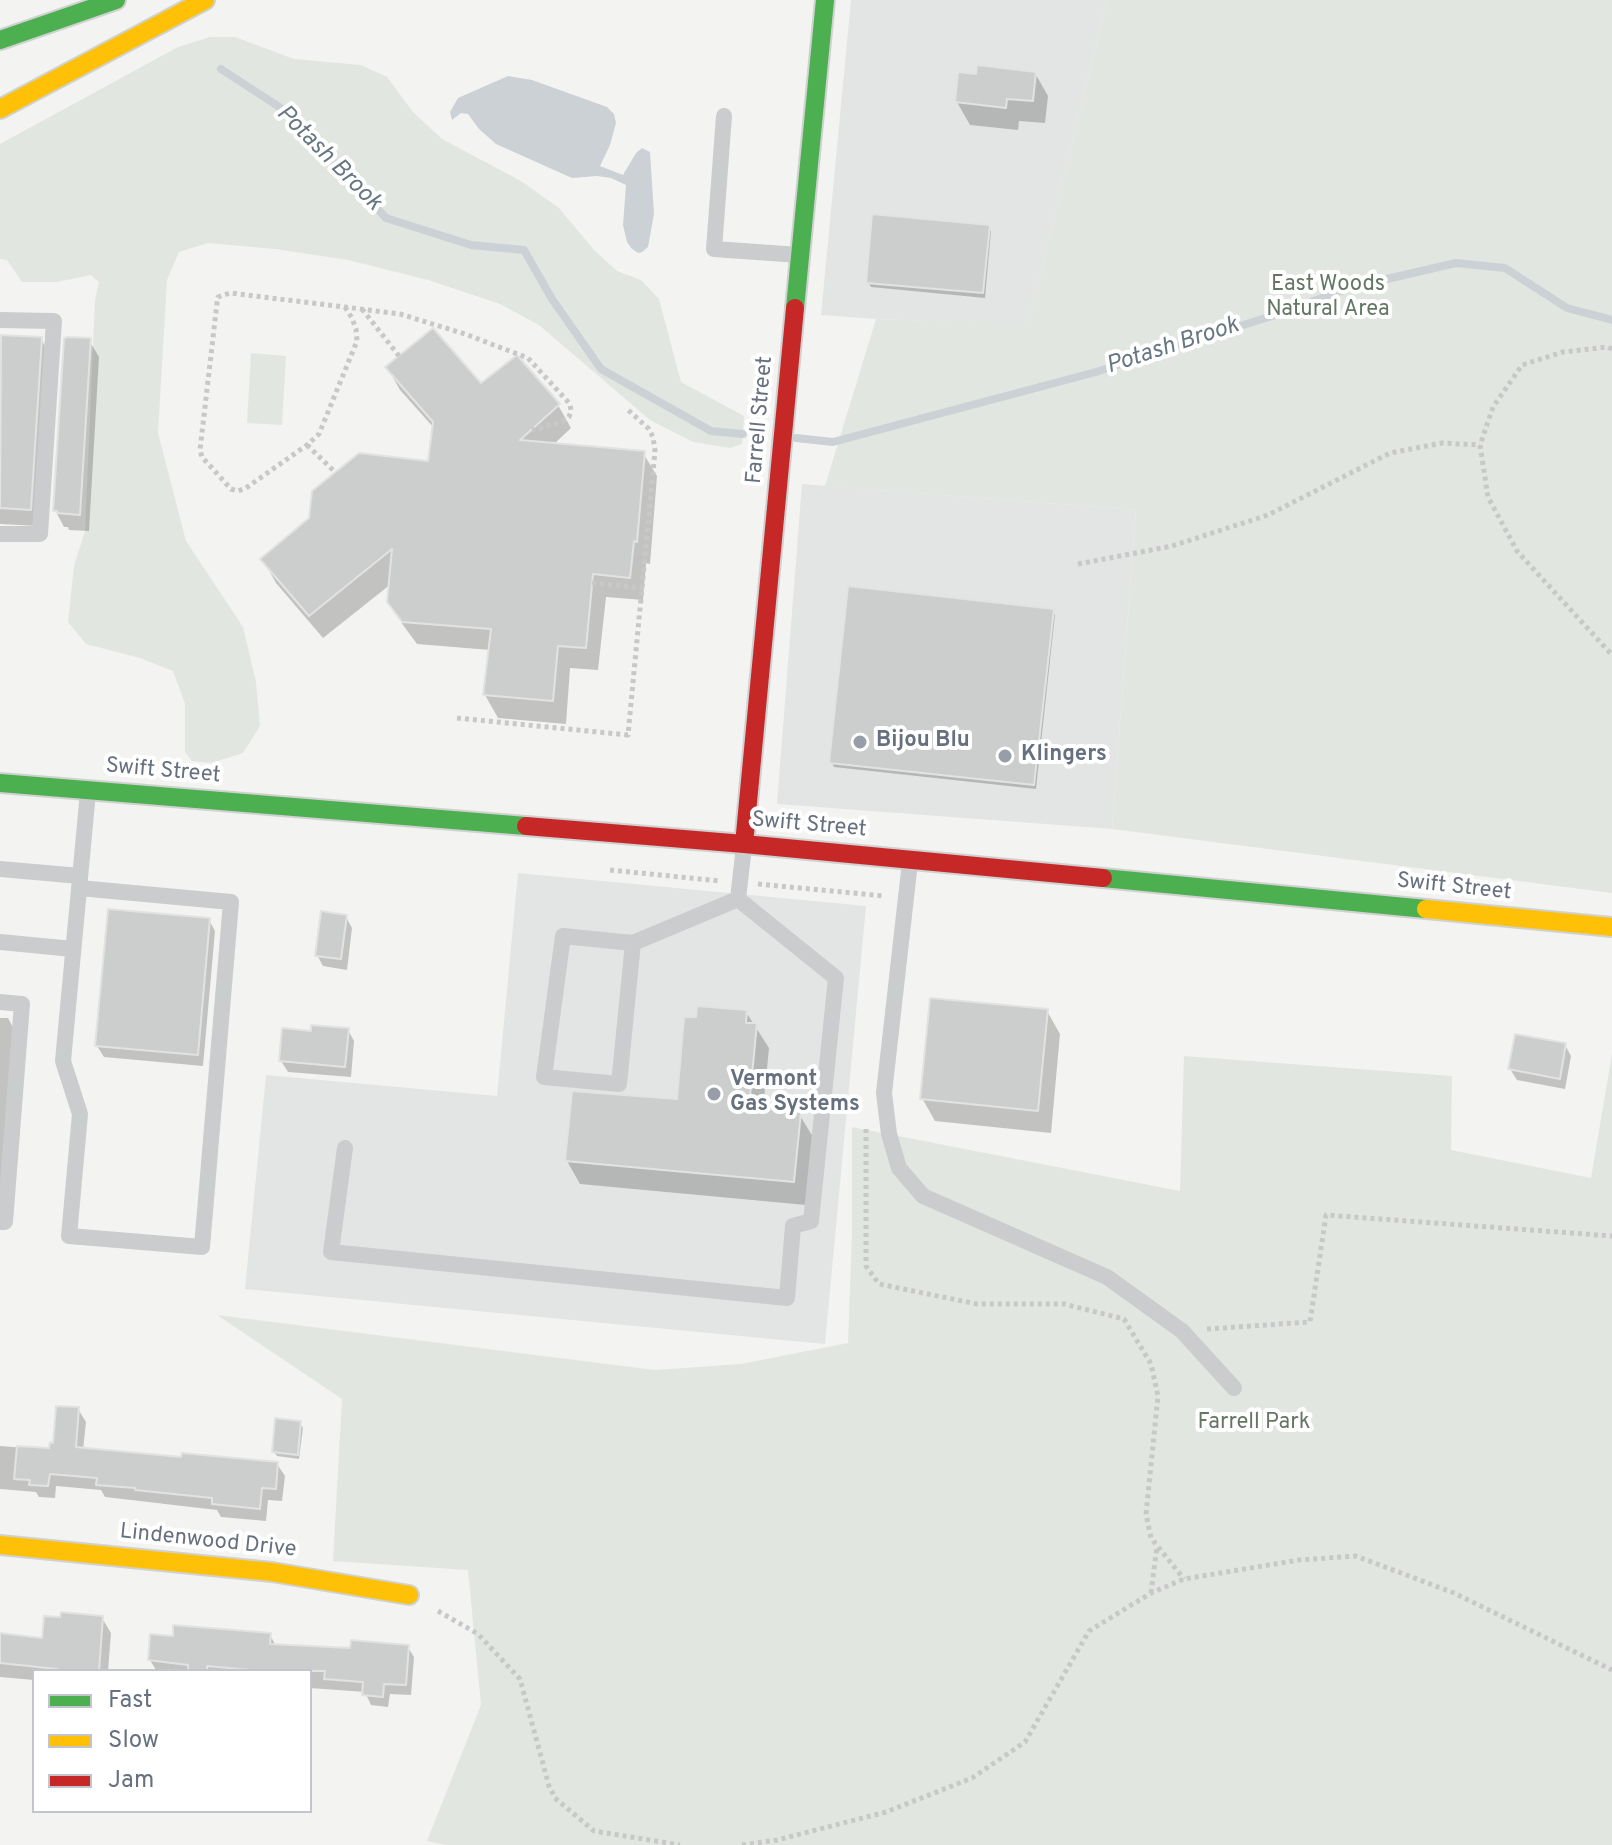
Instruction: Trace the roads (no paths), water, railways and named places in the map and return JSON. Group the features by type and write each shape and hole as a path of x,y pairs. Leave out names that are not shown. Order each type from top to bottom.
{"main road":[{"path":"0,40 116,0"},
{"path":"0,109 205,0"},
{"name":"Farrell Street","path":"744,844 825,0"},
{"name":"Swift Street","path":"0,783 744,844 1612,927"},
{"name":"Lindenwood Drive","path":"0,1545 272,1572 409,1595"}],"lane":[{"path":"724,116 714,249 801,255"},
{"path":"0,320 54,321 40,534 0,534"},
{"path":"0,869 80,882 231,902 202,1247 69,1236 80,1114 63,1061 80,882 88,790"},
{"path":"738,899 744,844"},
{"path":"910,861 884,1093 889,1134 899,1168 923,1196 1107,1277 1182,1331 1234,1388"},
{"path":"633,943 619,1084 544,1077 563,936 633,943 738,899"},
{"path":"345,1148 331,1252 787,1298 793,1226 811,1221 836,978 738,899"},
{"path":"0,942 73,949"},
{"path":"0,1002 22,1004 5,1222 0,1222"}],"waterway":[{"name":"Potash Brook","path":"221,69 287,112 386,218 471,245 524,250 552,299 601,369 711,431 743,434"},
{"name":"Potash Brook","path":"796,438 833,442 1096,372 1352,287 1456,263 1505,268 1567,308 1612,320"}],"place":[{"name":"Bijou Blu","path":"860,742"},
{"name":"Klingers","path":"1005,756"},
{"name":"Vermont Gas Systems","path":"714,1094"}],"park label":[{"name":"East Woods Natural Area","path":"1328,298"},
{"name":"Farrell Park","path":"1254,1424"}]}
